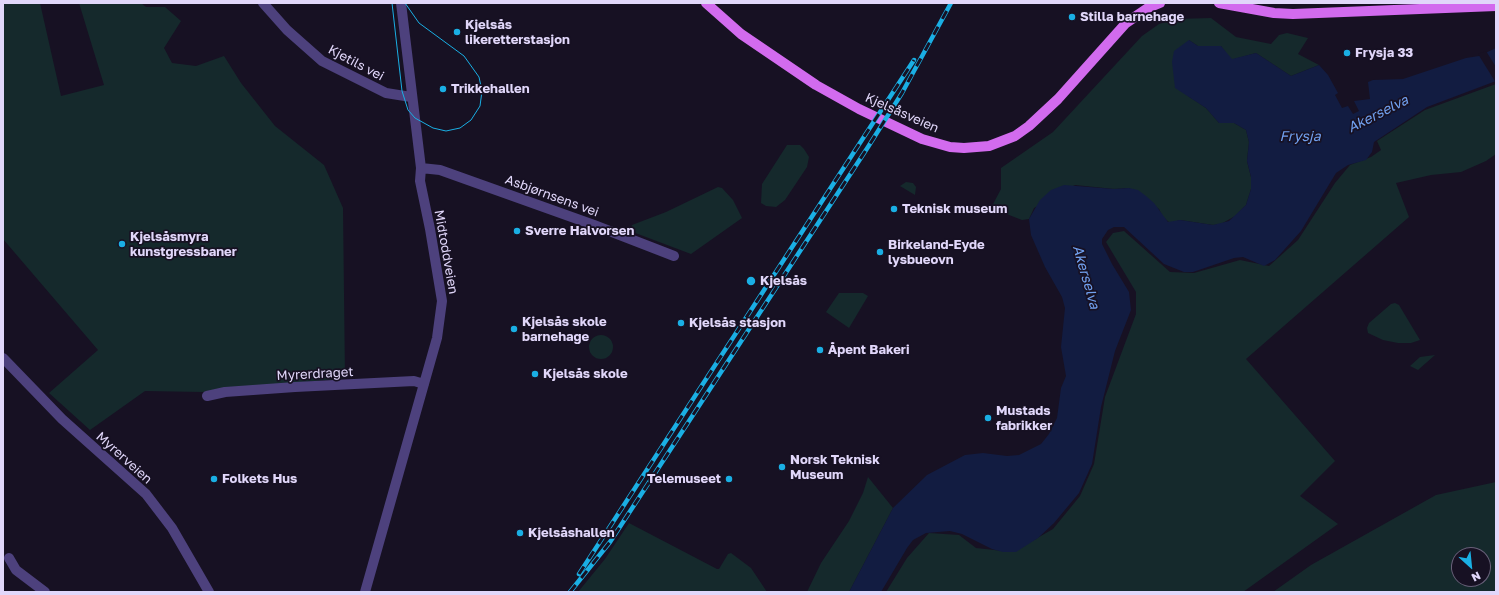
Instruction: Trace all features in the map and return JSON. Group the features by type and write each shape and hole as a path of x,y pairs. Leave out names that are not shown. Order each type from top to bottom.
{"main road":[{"name":"Kjelsåsveien","path":"706,3 741,34 816,85 859,109 917,136 934,143 964,148 989,146 1015,136 1029,126 1058,99 1126,23 1148,8 1160,3"},
{"path":"1220,3 1274,13 1299,14 1491,6"}],"street":[{"name":"Kjetils vei","path":"264,3 287,30 322,61 386,93 411,97"},
{"name":"Midtoddveien","path":"365,592 437,338 442,301 420,181 420,168 401,3"},
{"name":"Asbjørnsens vei","path":"420,168 440,170 594,224 674,256"},
{"name":"Myrerveien","path":"3,358 62,419 146,494 172,528 209,592"},
{"name":"Myrerdraget","path":"207,396 225,392 295,387 414,381 424,384"},
{"path":"9,558 16,570 45,592"}],"green space":[{"path":"3,3 40,3 61,96 104,85 79,3 141,3 146,7 165,7 181,21 164,48 172,63 196,66 224,56 241,83 275,126 324,165 343,208 345,378 203,392 145,391 90,430 49,393 98,350 3,239"},
{"path":"1211,18 1236,37 1271,44 1279,35 1287,33 1308,38 1298,54 1319,65 1291,76 1256,53 1231,60 1221,46 1198,46 1189,40 1188,96 1206,108 1219,123 1234,123 1246,130 1249,142 1247,161 1251,177 1251,189 1246,205 1235,216 1221,224 1213,225 1180,220 1170,223 1163,217 1159,209 1129,188 1114,189 1075,185 1034,208 1029,219 1022,220 991,208 1001,189 1001,168 1053,132 1142,36 1159,24 1177,19"},
{"path":"1496,84 1496,154 1486,161 1461,172 1431,175 1396,183 1409,217 1246,359 1335,461 1300,496 1338,524 1243,592 886,592 907,558 929,533 959,535 976,548 1013,552 1053,529 1080,496 1094,464 1105,397 1136,314 1136,292 1106,242 1113,233 1124,231 1170,272 1194,273 1240,260 1269,266 1298,240 1335,183 1350,165 1371,157 1381,150 1377,141 1425,110"},
{"path":"787,145 800,145 804,149 809,157 807,167 785,200 776,207 766,206 761,203 762,184"},
{"path":"906,182 913,183 916,187 915,195 900,186"},
{"path":"718,187 722,188 733,200 742,218 691,254 630,231 632,225 666,212"},
{"path":"839,293 863,293 868,296 849,328 826,312"},
{"path":"1395,303 1399,305 1420,340 1411,343 1398,343 1383,340 1368,333 1367,328 1369,323 1391,304"},
{"path":"601,335 606,336 612,342 612,352 606,358 601,359 596,358 590,352 589,347 590,342 596,336"},
{"path":"1435,355 1418,370 1410,366 1420,357"},
{"path":"868,477 893,508 849,592 807,592 821,563 849,521 863,493"},
{"path":"1496,482 1496,592 1273,592 1311,565 1436,495"},
{"path":"629,523 717,569 719,569 728,554 731,553 751,568 767,592 578,592 605,559"}],"water":[{"name":"Frysja","path":"1189,40 1198,46 1221,46 1232,59 1256,53 1291,76 1319,65 1328,75 1338,93 1335,95 1342,108 1348,106 1353,114 1359,111 1354,101 1370,99 1368,82 1373,80 1403,79 1466,58 1479,56 1496,48 1496,81 1427,107 1374,142 1372,152 1366,160 1348,165 1336,173 1301,231 1275,260 1264,266 1243,257 1234,258 1193,272 1184,272 1164,264 1124,227 1114,227 1108,230 1102,239 1102,244 1129,292 1131,310 1115,351 1101,407 1092,464 1079,493 1054,523 1038,538 1016,552 1003,552 992,549 962,534 950,531 926,533 913,540 881,592 849,592 893,508 927,475 965,455 983,453 1007,456 1019,455 1041,444 1049,434 1057,418 1061,388 1066,376 1061,347 1065,308 1062,297 1045,267 1031,235 1029,219 1040,200 1051,190 1064,185 1114,189 1129,188 1138,190 1146,196 1154,203 1168,222 1180,220 1213,225 1229,221 1246,205 1251,189 1251,177 1247,161 1249,142 1246,130 1234,123 1219,123 1206,108 1175,88 1172,62 1174,51"}],"pier":[{"path":"1486,51 1496,67 1496,83 1478,54"}],"tram line":[{"path":"392,3 402,91 408,110 415,118 433,128 446,131 460,128 471,120 480,106 482,91 479,77 464,56 419,23 405,3"}],"railway":[{"path":"570,592 610,542 868,147 902,93 951,3"},
{"path":"579,574 914,60"}],"place":[{"name":"Stilla barnehage","path":"1072,17"},
{"name":"Kjelsås likeretterstasjon","path":"457,32"},
{"name":"Frysja 33","path":"1347,53"},
{"name":"Trikkehallen","path":"443,89"},
{"name":"Teknisk museum","path":"894,209"},
{"name":"Sverre Halvorsen","path":"517,231"},
{"name":"Kjelsåsmyra kunstgressbaner","path":"122,244"},
{"name":"Birkeland-Eyde lysbueovn","path":"880,252"},
{"name":"Kjelsås","path":"751,281"},
{"name":"Kjelsås stasjon","path":"681,323"},
{"name":"Kjelsås skole barnehage","path":"514,329"},
{"name":"Åpent Bakeri","path":"820,350"},
{"name":"Kjelsås skole","path":"535,374"},
{"name":"Mustads fabrikker","path":"988,418"},
{"name":"Norsk Teknisk Museum","path":"782,467"},
{"name":"Folkets Hus","path":"214,479"},
{"name":"Telemuseet","path":"729,479"},
{"name":"Kjelsåshallen","path":"520,533"}],"water label":[{"name":"Akerselva","path":"1378,114"},
{"name":"Akerselva","path":"1086,277"}]}
